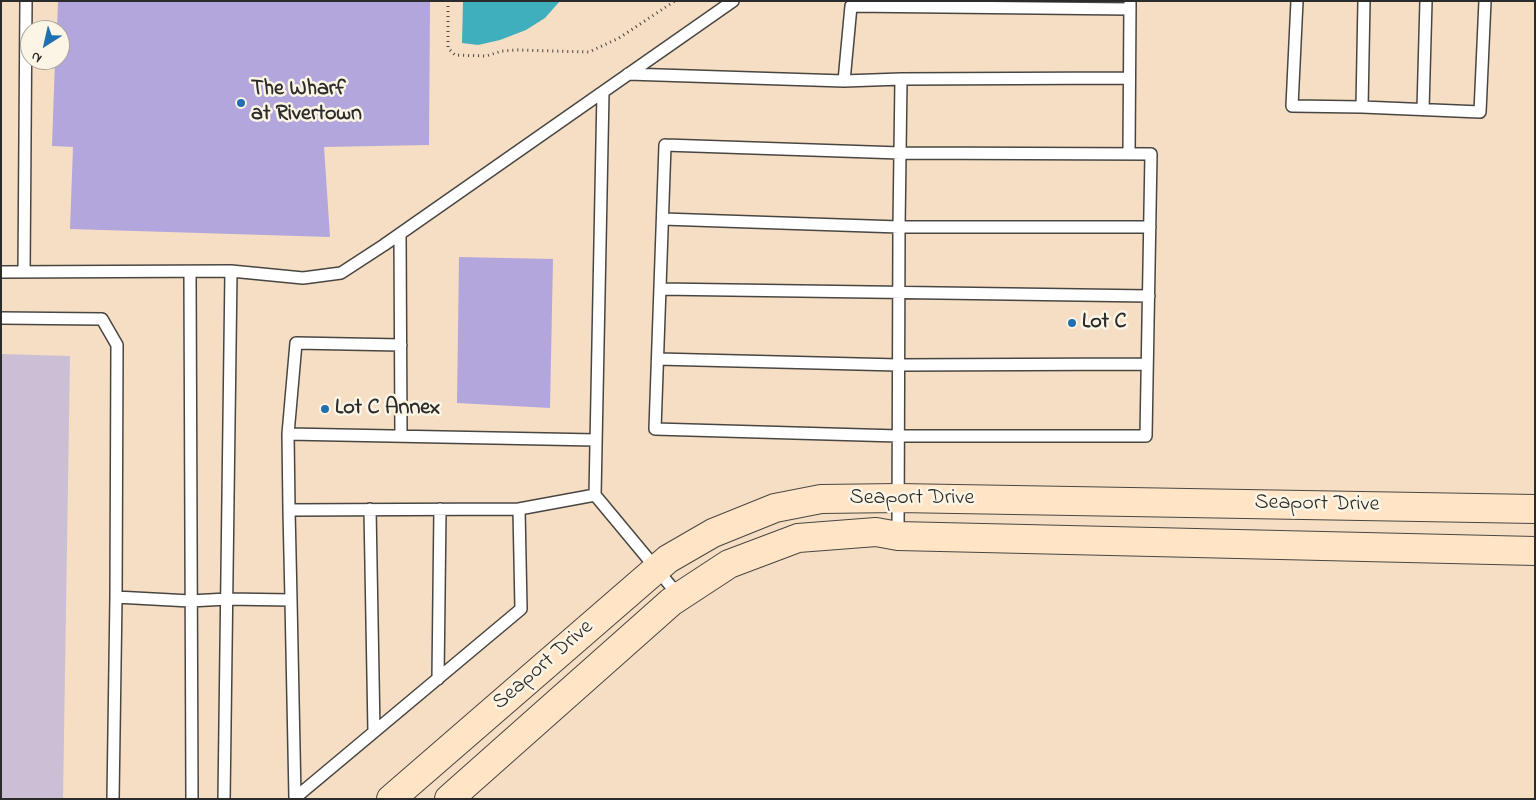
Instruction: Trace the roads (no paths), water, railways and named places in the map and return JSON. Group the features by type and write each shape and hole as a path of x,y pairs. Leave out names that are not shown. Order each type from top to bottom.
{"street":[{"name":"Seaport Drive","path":"391,799 668,559 713,533 776,508 821,499 898,498 1535,509"},
{"name":"Seaport Drive","path":"449,799 679,596 729,564 798,538 876,532 898,536 1535,552"}],"lane":[{"path":"24,272 26,1"},
{"path":"1,272 231,271 303,278 341,273 400,234 733,1"},
{"path":"1297,1 1292,106 1480,112 1485,1"},
{"path":"1362,107 1364,1"},
{"path":"1423,109 1426,1"},
{"path":"844,81 851,6 1130,5 1129,154"},
{"path":"628,74 844,81 1130,78"},
{"path":"898,536 901,79"},
{"path":"603,92 596,495 679,596"},
{"path":"666,145 900,153 1151,154 1146,436 898,436 655,429 666,145"},
{"path":"662,220 899,227 1150,227"},
{"path":"400,234 402,436"},
{"path":"224,799 231,271"},
{"path":"190,272 192,799"},
{"path":"660,289 1148,296"},
{"path":"1,318 102,318 117,346 113,799"},
{"path":"401,345 296,343 288,434 295,798 521,609 519,509"},
{"path":"658,359 898,365 1148,364"},
{"path":"288,434 596,440"},
{"path":"289,510 519,509 596,495"},
{"path":"370,509 374,732"},
{"path":"438,679 440,510"},
{"path":"116,597 190,601 227,599 291,600"}],"water":[{"path":"463,1 560,1 545,18 526,30 500,40 478,45 462,43"}],"place":[{"name":"The Wharf at Rivertown","path":"241,103"},
{"name":"Lot C","path":"1072,323"},
{"name":"Lot C Annex","path":"325,409"}]}
